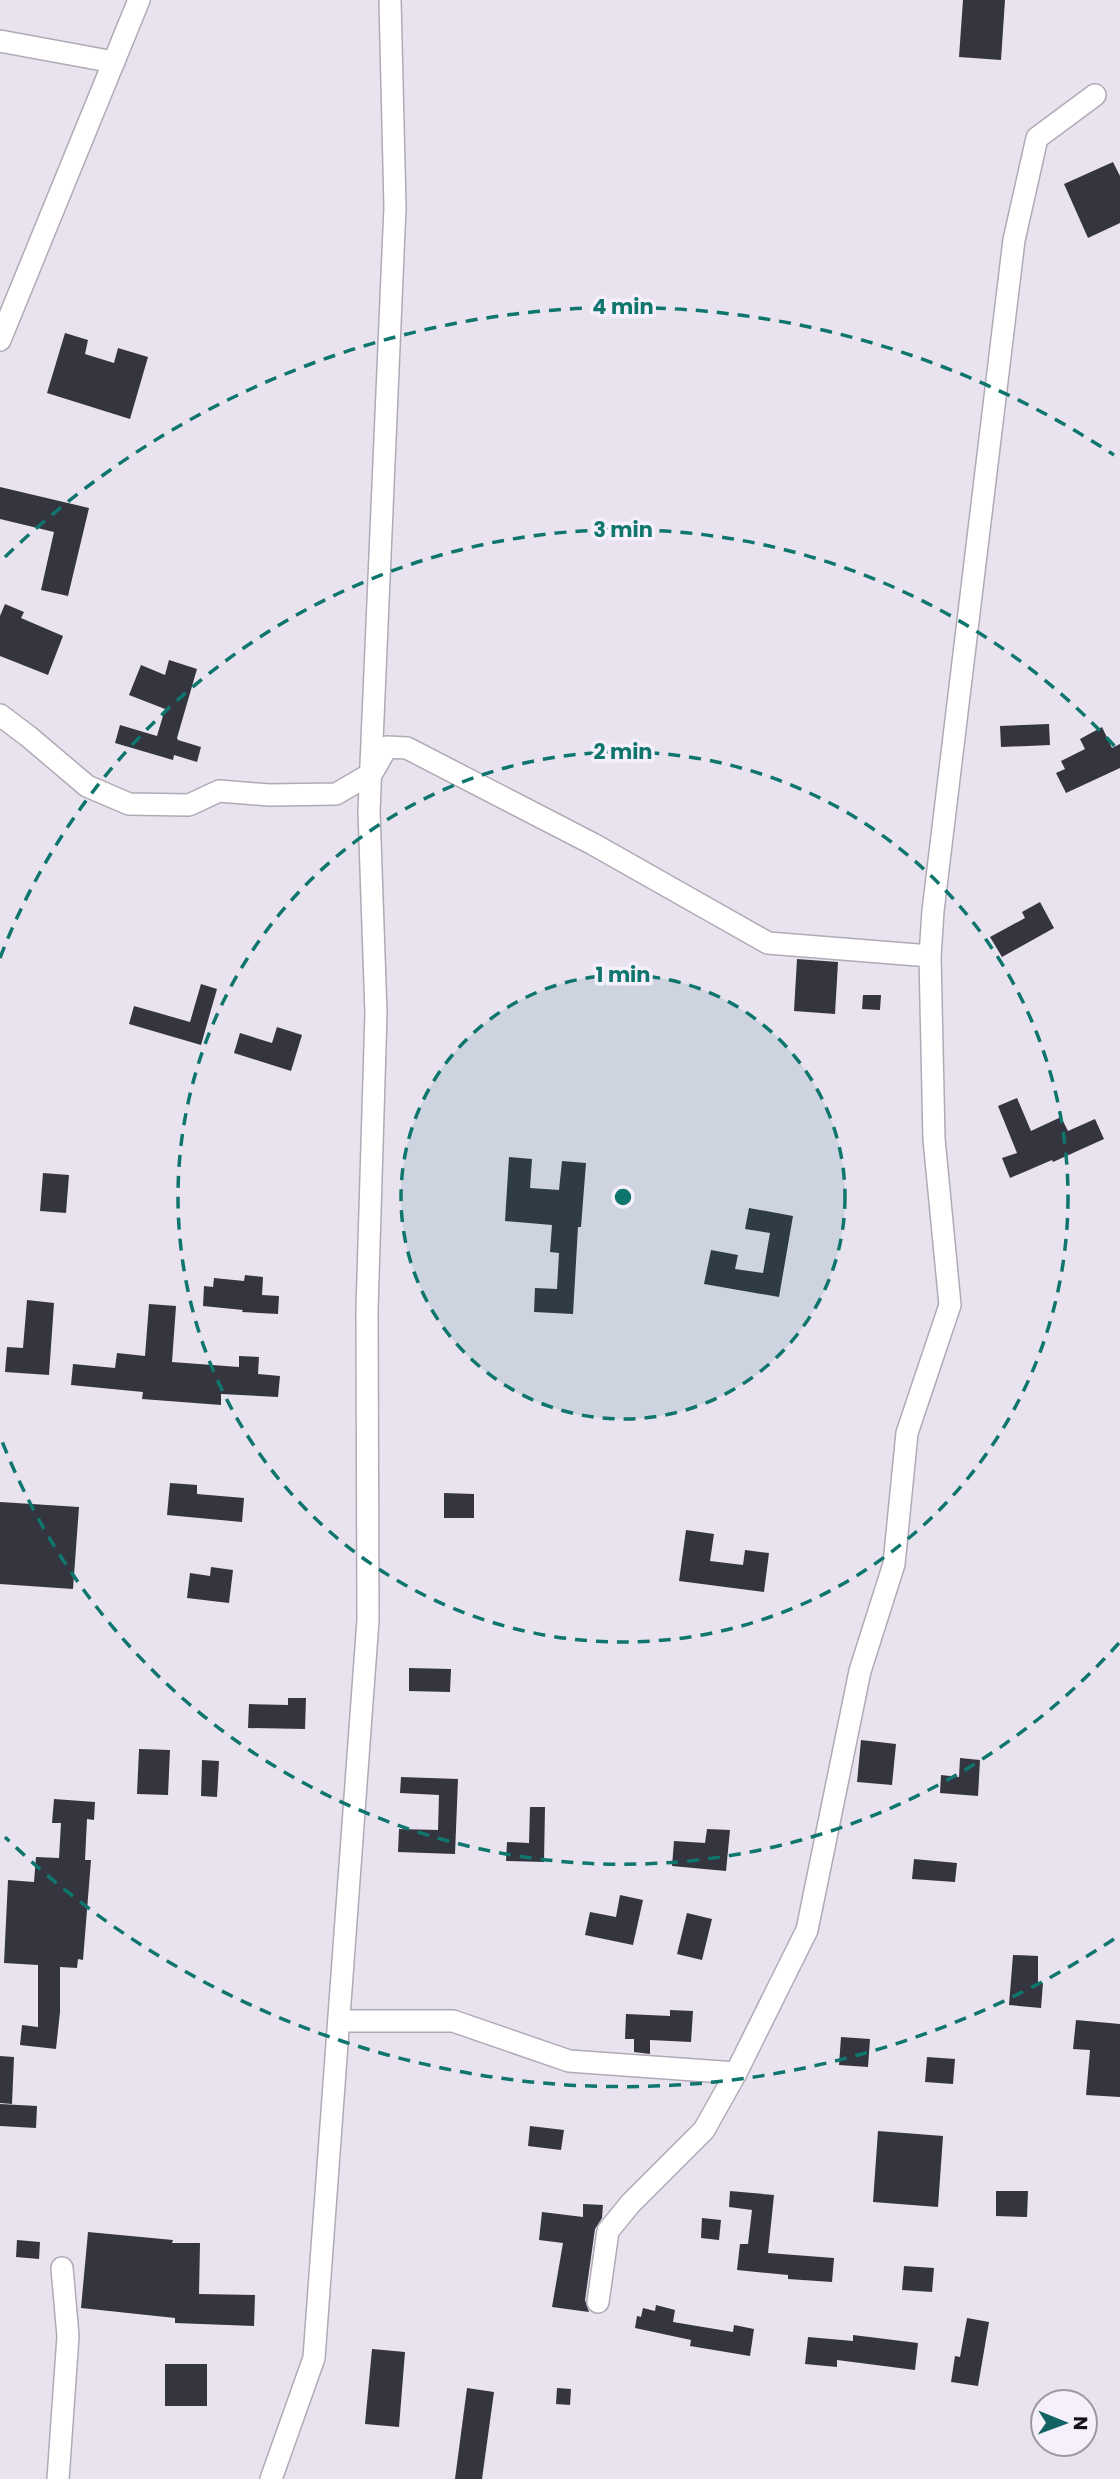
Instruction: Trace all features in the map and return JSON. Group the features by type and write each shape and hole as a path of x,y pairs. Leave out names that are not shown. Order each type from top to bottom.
{"street":[{"path":"0,340 139,0"},
{"path":"271,2479 314,2358 368,1619 368,1310 376,1013 369,811 395,207 390,0"},
{"path":"0,41 114,62"},
{"path":"598,2302 608,2231 631,2203 704,2130 736,2073 807,1930 860,1671 894,1564 907,1433 950,1305 934,1139 930,956 934,897 1014,240 1037,138 1095,95"},
{"path":"0,715 87,786 129,804 189,805 219,791 269,795 336,794 372,773 387,747 407,748 593,844 768,943 930,956"},
{"path":"339,2021 453,2021 569,2061 736,2073"},
{"path":"58,2479 68,2336 62,2268"}],"building":[{"path":"963,0 1005,0 1001,60 959,57"},
{"path":"1113,162 1120,176 1120,223 1088,238 1064,184"},
{"path":"65,333 88,340 85,354 114,363 118,348 148,357 130,419 47,393"},
{"path":"0,487 89,508 68,596 41,590 54,532 0,519"},
{"path":"5,604 24,612 21,618 63,636 48,675 0,656 0,616"},
{"path":"169,660 197,669 177,738 201,747 197,762 174,755 173,760 115,743 120,725 157,736 165,709 129,695 141,665 165,675"},
{"path":"1049,724 1050,745 1001,747 1000,726"},
{"path":"1102,727 1112,748 1120,744 1120,768 1066,793 1056,773 1065,769 1061,761 1085,749 1080,739"},
{"path":"1040,902 1054,928 1002,957 990,937 1025,918 1022,912"},
{"path":"797,959 838,962 835,1014 794,1011"},
{"path":"201,984 217,989 201,1045 129,1024 134,1006 190,1022"},
{"path":"863,995 881,995 880,1010 862,1009"},
{"path":"277,1027 302,1035 291,1071 234,1053 240,1033 272,1043"},
{"path":"1017,1098 1031,1131 1061,1117 1068,1131 1095,1119 1104,1139 1010,1178 1002,1158 1017,1153 998,1106"},
{"path":"509,1157 532,1159 530,1188 559,1190 562,1161 586,1163 581,1227 578,1227 573,1314 534,1312 535,1288 557,1289 559,1253 550,1252 552,1225 505,1221"},
{"path":"43,1173 69,1175 66,1213 40,1211"},
{"path":"749,1208 793,1216 779,1297 704,1284 711,1250 738,1255 735,1269 763,1273 770,1233 745,1229"},
{"path":"245,1275 263,1277 262,1295 279,1296 278,1314 203,1306 204,1286 213,1287 214,1278 244,1281"},
{"path":"27,1300 54,1303 49,1375 5,1372 7,1347 23,1348"},
{"path":"149,1304 176,1306 172,1362 239,1367 239,1356 259,1357 258,1374 280,1376 278,1397 221,1394 221,1405 142,1399 143,1392 71,1385 73,1364 115,1368 117,1353 145,1356"},
{"path":"170,1483 197,1485 197,1494 244,1498 242,1522 167,1515"},
{"path":"444,1493 474,1494 474,1518 444,1518"},
{"path":"0,1502 79,1507 73,1589 0,1584"},
{"path":"686,1530 714,1534 710,1561 743,1565 745,1550 769,1553 764,1592 679,1581"},
{"path":"211,1567 233,1570 229,1603 187,1598 190,1573 210,1576"},
{"path":"409,1668 451,1669 450,1692 409,1691"},
{"path":"288,1698 306,1698 305,1729 248,1728 249,1704 288,1705"},
{"path":"861,1740 896,1744 892,1785 857,1782"},
{"path":"139,1749 170,1750 168,1795 137,1794"},
{"path":"960,1758 980,1760 978,1796 940,1793 941,1775 959,1777"},
{"path":"202,1760 219,1761 217,1797 201,1796"},
{"path":"401,1777 458,1779 455,1854 398,1852 399,1829 438,1830 439,1795 400,1793"},
{"path":"54,1799 95,1802 94,1820 87,1819 85,1860 91,1860 83,1960 78,1959 77,1968 60,1967 60,2012 56,2049 20,2045 22,2025 38,2027 38,1965 4,1963 8,1880 34,1882 36,1857 59,1858 61,1823 52,1823"},
{"path":"530,1807 545,1807 544,1862 506,1861 507,1842 529,1843"},
{"path":"707,1829 730,1830 726,1871 672,1866 674,1841 705,1843"},
{"path":"914,1859 957,1863 955,1882 912,1879"},
{"path":"620,1895 643,1900 633,1945 585,1935 590,1912 616,1917"},
{"path":"687,1913 712,1919 702,1960 677,1954"},
{"path":"1013,1955 1038,1956 1038,1982 1043,1983 1041,2008 1009,2005"},
{"path":"670,2010 693,2011 691,2042 650,2040 650,2054 634,2052 634,2039 625,2039 626,2014 670,2016"},
{"path":"1076,2020 1120,2024 1120,2097 1086,2095 1090,2050 1073,2049"},
{"path":"841,2037 870,2039 868,2067 839,2065"},
{"path":"0,2056 14,2057 12,2104 0,2103"},
{"path":"927,2057 955,2059 953,2084 925,2082"},
{"path":"0,2104 37,2106 36,2128 0,2126"},
{"path":"530,2126 564,2130 561,2150 528,2146"},
{"path":"878,2131 943,2136 938,2207 873,2202"},
{"path":"730,2191 774,2195 768,2253 834,2258 832,2282 788,2279 788,2275 737,2270 740,2244 748,2244 752,2210 729,2207"},
{"path":"996,2191 1028,2191 1027,2217 996,2216"},
{"path":"583,2204 603,2205 602,2218 595,2229 585,2300 589,2312 552,2307 563,2243 539,2240 542,2212 583,2217"},
{"path":"702,2218 721,2220 719,2240 701,2238"},
{"path":"88,2232 173,2240 172,2243 200,2243 199,2294 255,2295 254,2326 175,2323 175,2318 81,2308"},
{"path":"17,2240 40,2242 39,2259 16,2257"},
{"path":"904,2266 934,2268 932,2292 902,2290"},
{"path":"656,2305 675,2310 673,2322 733,2332 734,2325 754,2329 750,2356 690,2346 691,2340 635,2328 637,2316 641,2317 643,2308 655,2311"},
{"path":"967,2318 989,2322 978,2386 951,2382 955,2356 960,2357"},
{"path":"853,2335 918,2343 915,2370 837,2360 837,2367 805,2364 808,2337 853,2341"},
{"path":"372,2349 405,2352 399,2427 365,2424"},
{"path":"165,2364 207,2364 207,2406 165,2406"},
{"path":"467,2388 494,2392 482,2479 455,2479"},
{"path":"557,2388 571,2389 570,2405 556,2404"}]}
